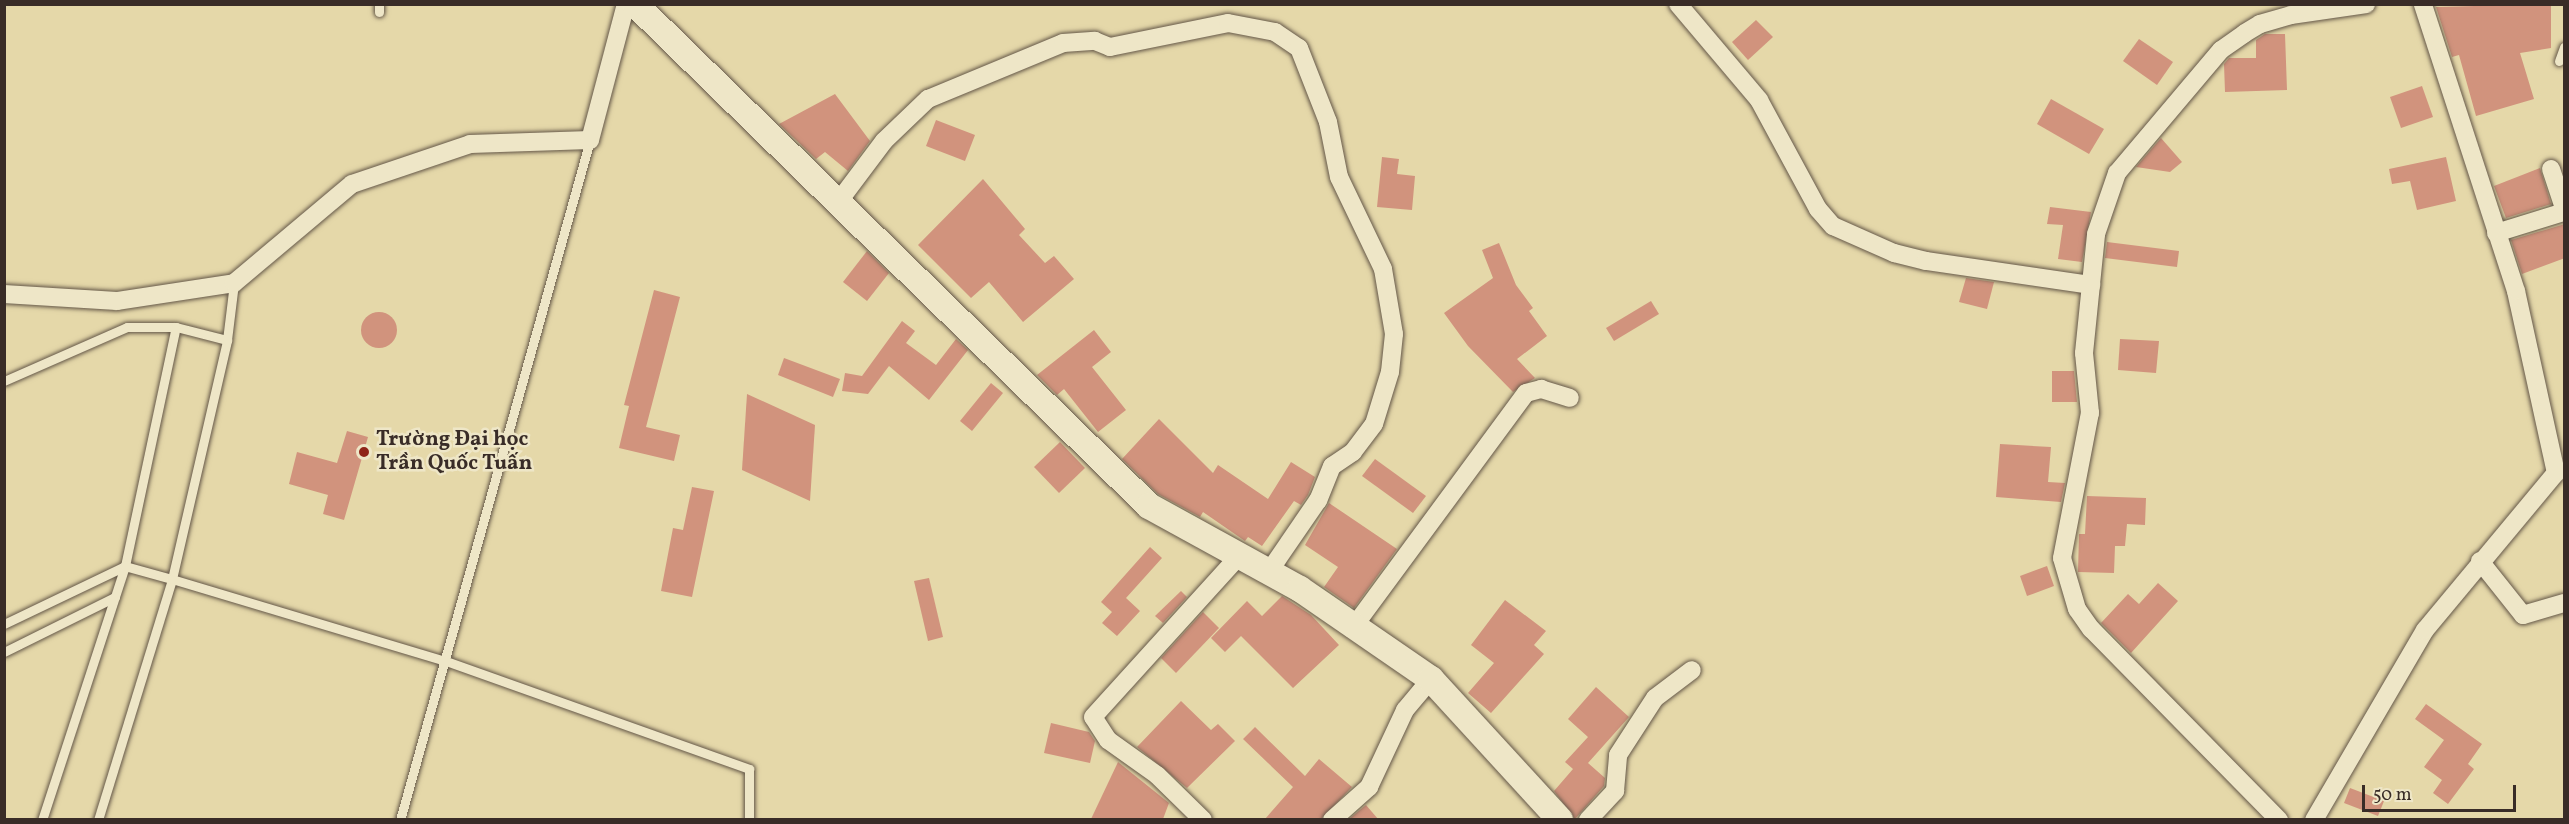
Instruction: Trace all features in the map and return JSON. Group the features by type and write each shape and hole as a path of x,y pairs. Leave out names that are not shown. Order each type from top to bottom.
{"street":[{"path":"4,294 117,301 234,283 352,184 470,144 590,140 626,4"},
{"path":"635,4 1149,506 1237,558 1300,590 1352,629 1431,679 1560,819"},
{"path":"1678,4 1759,100 1818,209 1833,226 1894,253 1926,261 2091,285"},
{"path":"2279,819 2077,609 2062,558 2090,412 2084,353 2091,285 2102,209 2117,173 2221,50 2260,24 2366,4"},
{"path":"2314,819 2425,630 2480,561 2556,473 2516,291 2423,4"},
{"path":"839,201 884,141 928,99 1064,43 1095,41 1110,47 1228,23 1275,32 1299,48 1328,122 1339,177 1383,269 1394,334 1390,372 1374,424 1353,452 1332,466 1318,500 1268,573"},
{"path":"2496,233 2565,210 2551,169"},
{"path":"1352,629 1526,393 1541,389 1570,398"},
{"path":"1203,819 1157,775 1108,740 1093,717 1237,558"},
{"path":"2480,561 2523,615 2565,603"},
{"path":"1588,819 1615,791 1618,754 1654,698 1692,670"},
{"path":"1332,819 1369,787 1405,710 1431,679"}],"lane":[{"path":"2559,61 2565,47"},
{"path":"400,819 590,140"},
{"path":"98,819 172,579 227,339 234,283"},
{"path":"4,381 127,327 177,327 227,339"},
{"path":"42,819 125,566 177,327"},
{"path":"4,624 125,566 446,661 749,770 750,819"},
{"path":"4,652 115,597"}],"building":[{"path":"2551,4 2551,48 2520,53 2534,99 2476,116 2459,55 2452,57 2436,7"},
{"path":"1756,20 1773,37 1748,60 1732,42"},
{"path":"2265,34 2285,34 2287,90 2225,92 2224,64 2229,58 2256,58 2256,40"},
{"path":"2139,39 2173,62 2157,85 2123,61"},
{"path":"2422,86 2433,117 2401,128 2390,97"},
{"path":"835,94 870,141 848,171 825,152 816,159 779,124"},
{"path":"2051,99 2104,129 2089,154 2037,124"},
{"path":"936,120 975,135 965,161 926,146"},
{"path":"2161,138 2182,162 2170,172 2136,167"},
{"path":"1382,157 1399,159 1397,174 1415,176 1412,210 1377,207"},
{"path":"2446,157 2456,201 2417,210 2410,181 2392,184 2389,169"},
{"path":"2540,168 2551,204 2506,218 2494,186"},
{"path":"983,179 1025,229 1019,235 1045,263 1054,256 1074,279 1023,322 989,282 971,298 918,245"},
{"path":"2050,207 2091,212 2082,262 2058,259 2063,225 2047,224"},
{"path":"2565,224 2565,258 2522,274 2511,240"},
{"path":"2107,242 2179,251 2177,267 2105,258"},
{"path":"1499,243 1516,285 1533,308 1529,311 1547,336 1517,359 1535,378 1513,392 1468,346 1444,313 1493,278 1482,250"},
{"path":"867,251 889,273 867,301 843,282"},
{"path":"1966,278 1994,282 1987,309 1959,302"},
{"path":"654,290 680,297 646,427 680,435 674,461 619,448 629,406 624,405"},
{"path":"1651,301 1659,314 1614,341 1606,328"},
{"path":"379,312 392,317 397,330 392,343 379,348 366,343 361,330 366,317"},
{"path":"902,321 915,331 906,343 936,365 956,339 968,350 929,400 889,366 868,394 842,391 845,373 862,376"},
{"path":"1094,330 1111,352 1092,367 1126,410 1098,432 1064,389 1057,395 1037,375"},
{"path":"2120,339 2159,341 2156,373 2118,370"},
{"path":"784,358 840,379 833,397 778,375"},
{"path":"2052,371 2074,371 2077,402 2052,402"},
{"path":"991,383 1003,393 972,431 960,421"},
{"path":"747,394 815,425 810,501 742,470"},
{"path":"1159,419 1213,473 1218,465 1268,499 1291,462 1315,477 1308,495 1301,505 1294,501 1262,546 1248,537 1245,541 1203,512 1200,517 1158,494 1122,459"},
{"path":"347,431 368,437 344,520 323,514 328,495 289,484 297,452 337,463"},
{"path":"1060,442 1085,468 1059,493 1034,467"},
{"path":"2000,444 2051,447 2048,482 2065,483 2061,502 1996,497"},
{"path":"1375,459 1426,496 1413,513 1362,476"},
{"path":"692,487 714,491 692,597 661,591 673,528 683,530"},
{"path":"2087,496 2146,498 2145,525 2127,524 2125,546 2115,546 2114,573 2078,572 2079,534 2085,534"},
{"path":"1329,503 1397,549 1354,608 1324,587 1338,567 1305,545"},
{"path":"1150,547 1162,558 1126,598 1140,611 1117,636 1102,623 1112,612 1101,602"},
{"path":"2047,566 2054,586 2027,596 2020,576"},
{"path":"929,578 943,637 928,641 914,581"},
{"path":"2158,583 2178,601 2131,653 2101,623 2128,594 2139,604"},
{"path":"1181,591 1187,597 1163,623 1155,616"},
{"path":"1282,596 1311,615 1339,645 1293,688 1241,636 1225,652 1211,638 1247,601 1262,616"},
{"path":"1505,600 1546,631 1534,645 1544,654 1491,713 1468,693 1494,663 1471,645"},
{"path":"1203,612 1219,628 1176,673 1161,658"},
{"path":"1596,687 1629,717 1588,763 1605,778 1604,786 1575,819 1554,791 1573,769 1565,762 1588,737 1568,719"},
{"path":"1181,701 1211,730 1218,724 1235,741 1187,788 1137,747"},
{"path":"2426,704 2482,744 2468,764 2474,769 2448,804 2433,793 2442,780 2424,767 2444,740 2415,719"},
{"path":"1051,723 1089,732 1095,741 1090,763 1044,753"},
{"path":"1255,727 1305,776 1319,759 1352,787 1321,819 1265,819 1293,787 1243,739"},
{"path":"1118,762 1169,803 1163,819 1091,819"},
{"path":"2350,788 2384,801 2378,816 2344,803"},
{"path":"1366,805 1378,819 1349,819"}],"place":[{"name":"Trường Đại học Trần Quốc Tuấn","path":"364,452"}]}
